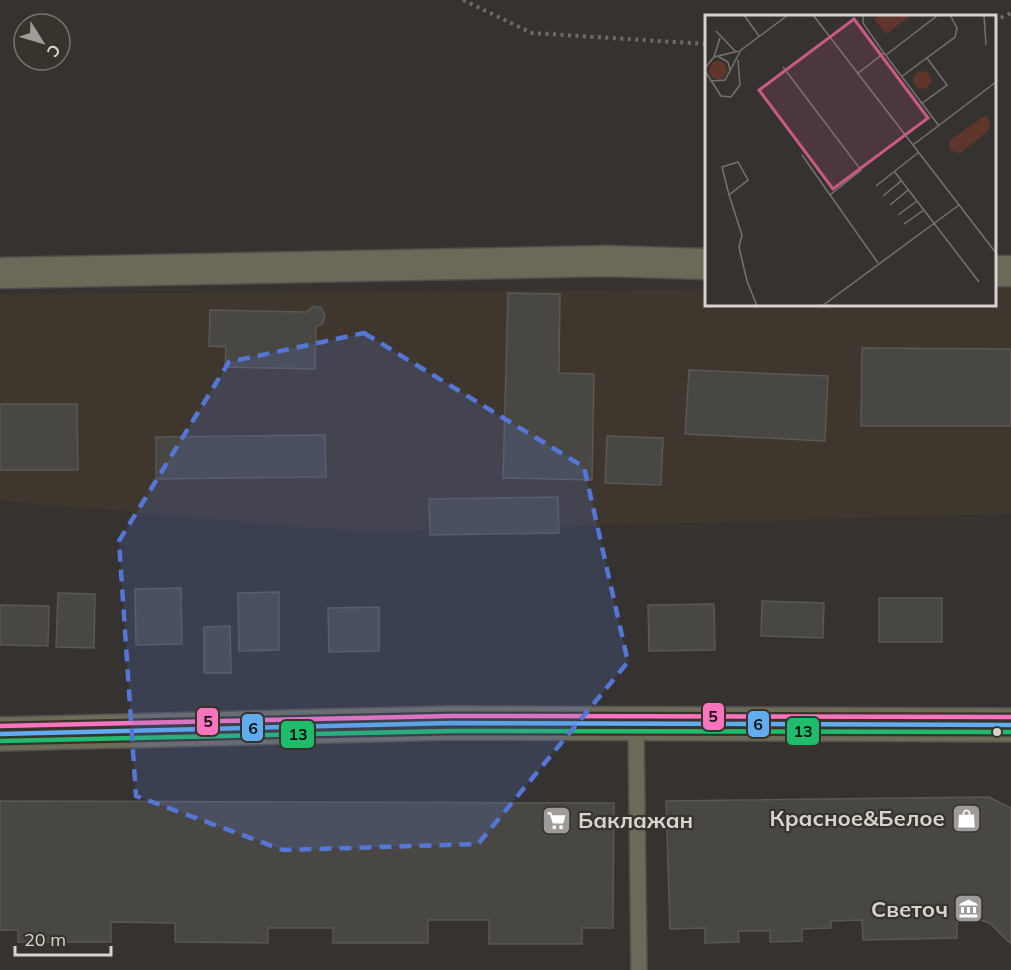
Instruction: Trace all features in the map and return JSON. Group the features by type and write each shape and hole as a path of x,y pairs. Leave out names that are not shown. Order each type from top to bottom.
{"main road":[{"path":"0,734 451,723 1011,725"}],"street":[{"path":"0,273 606,261 705,264"}],"lane":[{"path":"636,725 639,970"}],"path":[{"path":"463,0 532,33 705,44"},
{"path":"996,20 1011,13"}],"highlighted area":[{"path":"364,333 584,467 628,662 478,844 283,850 136,796 119,541 229,362"}],"shaded area":[{"path":"1011,286 1011,514 369,532 0,501 0,294 705,289 705,306 996,306 996,287"}],"building":[{"path":"508,293 560,294 559,373 594,374 592,480 503,478"},
{"path":"314,306 321,308 325,315 323,323 316,327 315,369 225,367 226,347 209,346 210,310 306,312"},
{"path":"862,348 1011,349 1011,426 861,426"},
{"path":"689,370 828,376 825,441 685,434"},
{"path":"0,404 77,404 78,470 0,470"},
{"path":"325,435 326,477 156,479 156,437"},
{"path":"607,436 663,438 661,485 605,483"},
{"path":"558,497 559,533 430,535 429,499"},
{"path":"181,588 182,644 136,645 135,589"},
{"path":"279,592 279,650 239,651 238,593"},
{"path":"58,593 95,594 94,648 56,647"},
{"path":"879,598 942,598 942,642 879,642"},
{"path":"762,601 824,603 823,638 761,636"},
{"path":"714,604 715,650 649,651 648,605"},
{"path":"0,605 49,606 48,646 0,645"},
{"path":"379,607 379,651 329,652 328,608"},
{"path":"230,626 231,673 204,673 204,627"},
{"path":"989,797 1011,808 1011,944 990,923 980,920 957,920 957,938 863,940 862,920 831,921 831,928 802,929 802,941 770,942 770,931 738,931 739,942 705,943 705,928 670,929 666,801"},
{"path":"0,801 614,803 613,928 582,928 582,944 489,944 489,920 428,920 428,943 333,943 333,928 268,928 268,943 175,942 175,923 111,922 111,942 18,942 18,930 0,930"}],"transit line":[{"name":"5","path":"0,726 451,716 1011,717"},
{"name":"6","path":"0,734 451,723 1011,725"},
{"name":"13","path":"0,741 451,731 1011,732"}],"place":[{"name":"Красное&Белое","path":"966,818"},
{"name":"Баклажан","path":"557,820"},
{"name":"Светоч","path":"969,909"}]}
